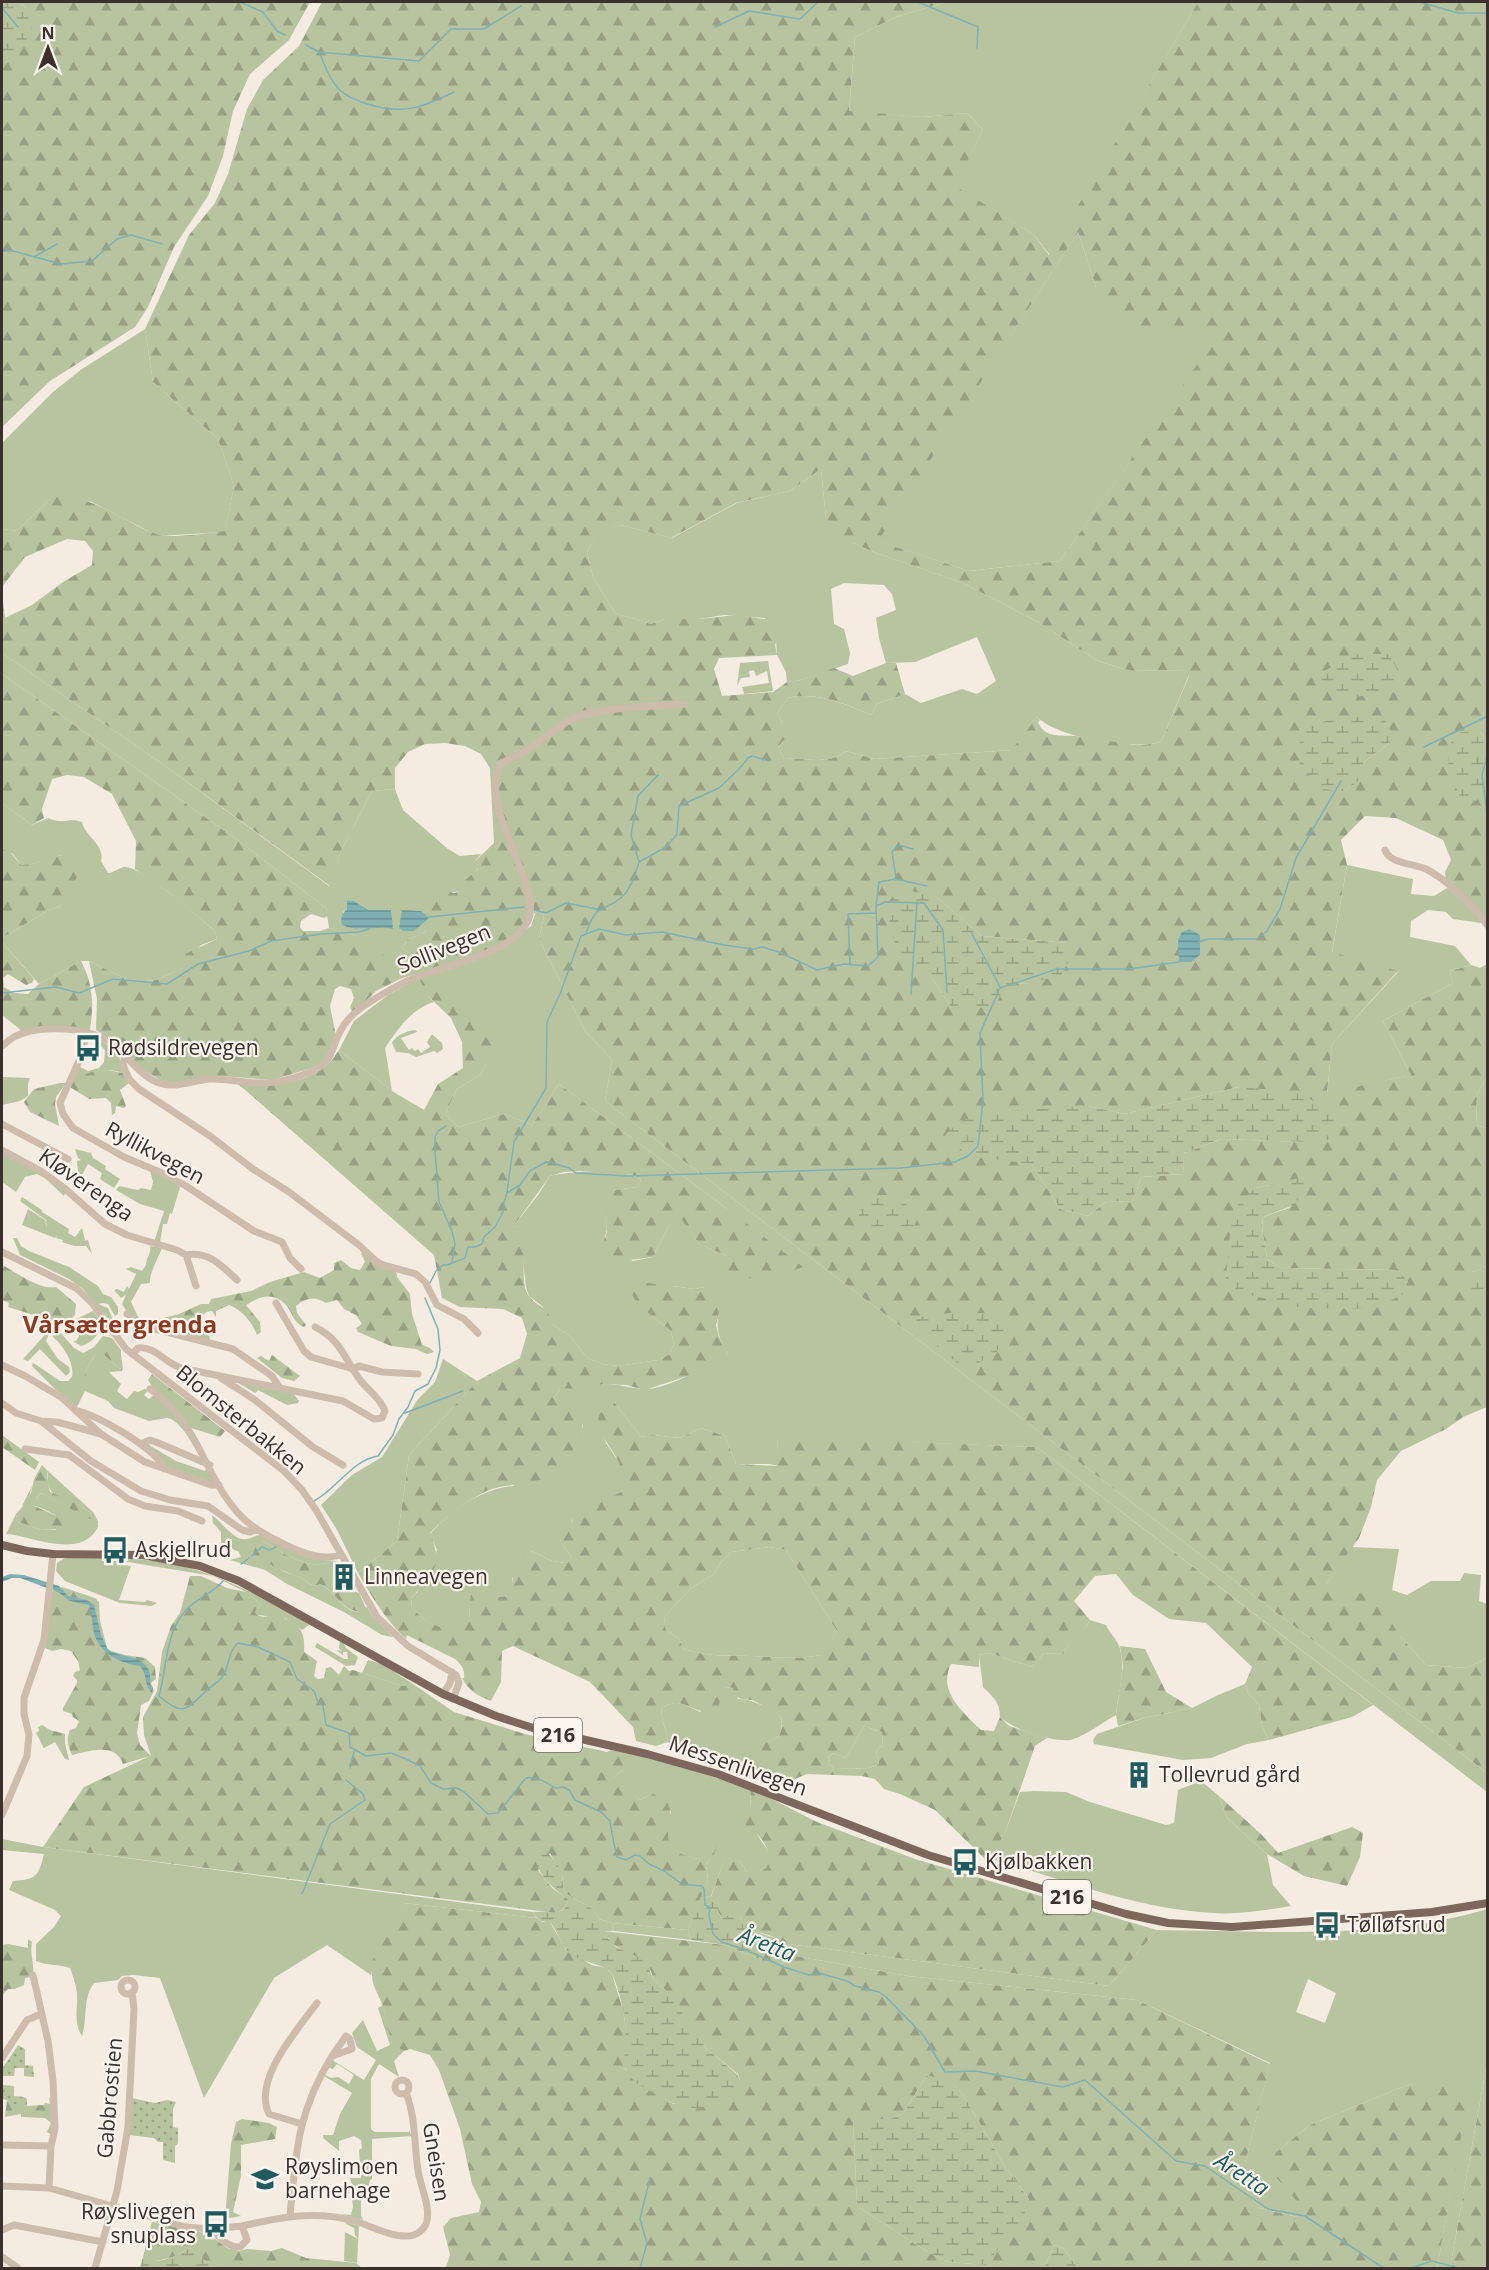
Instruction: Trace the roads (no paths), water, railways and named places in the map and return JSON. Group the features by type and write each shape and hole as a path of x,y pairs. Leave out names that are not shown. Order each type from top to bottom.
{"main road":[{"name":"Messenlivegen","path":"2,1545 53,1554 150,1556 214,1571 239,1581 453,1699 532,1728 679,1762 727,1776 928,1855 1156,1921 1232,1927 1432,1912 1488,1903"}],"street":[{"name":"Sollivegen","path":"125,1055 144,1075 167,1085 227,1078 263,1083 306,1073 322,1066 331,1055 348,1018 413,977 485,953 509,941 526,926 531,916 531,897 499,810 496,786 501,763 521,754 565,723 584,714 623,708 684,704"},
{"path":"1385,850 1391,858 1431,872 1474,908 1488,926"},
{"path":"2,1046 16,1036 54,1029 87,1033 106,1039 125,1055 123,1064 125,1070 129,1079 139,1089 289,1192 383,1265 416,1274 425,1282 437,1305 464,1319 478,1333"},
{"name":"Ryllikvegen","path":"87,1033 79,1061 61,1100 62,1110 73,1128 118,1154 162,1173 196,1192 254,1231 282,1242 290,1258 301,1269"},
{"name":"Kløverenga","path":"2,1124 68,1159"},
{"name":"Kløverenga","path":"2,1150 41,1171 105,1224 127,1235 177,1250 186,1255 206,1255 237,1280"},
{"name":"Blomsterbakken","path":"2,1252 76,1288 92,1303 120,1342 132,1354 289,1476 309,1498 372,1609 384,1624 408,1646 452,1672"},
{"path":"186,1255 196,1286"},
{"path":"276,1303 304,1351 311,1357 353,1369 359,1366 382,1372 418,1374"},
{"path":"127,1314 134,1321 151,1328 233,1349 272,1376 279,1388"},
{"path":"132,1354 138,1348 148,1348 176,1366 344,1401 374,1419 382,1418 385,1414 384,1408 367,1389 351,1363 332,1338 315,1327"},
{"path":"2,1365 61,1397 101,1434 132,1455 210,1485 219,1485"},
{"path":"219,1376 255,1400 313,1447 342,1465"},
{"path":"150,1389 172,1406 181,1417 210,1465 219,1485 238,1512 257,1529 278,1542 314,1556 328,1558 340,1555"},
{"path":"2,1403 18,1413 41,1421 63,1423 101,1434"},
{"path":"75,1411 100,1418 141,1444 160,1460 164,1469"},
{"path":"41,1421 128,1499 145,1506 178,1511 202,1521"},
{"path":"141,1444 150,1440 210,1465"},
{"path":"25,1449 69,1455 141,1491 170,1500 208,1506 242,1530 250,1532 257,1529"},
{"path":"178,1511 188,1502"},
{"path":"2,1815 27,1756 29,1735 24,1714 24,1698 44,1640 53,1554"},
{"path":"443,1694 450,1683 452,1672"},
{"path":"452,1672 459,1683 453,1699"},
{"path":"33,1975 40,2014 48,2041 53,2080 55,2129 51,2146 49,2188"},
{"name":"Gabbrostien","path":"95,2268 114,2206 128,2127 134,2009 132,1992"},
{"path":"302,2124 269,2114 265,2106 265,2095 272,2066 317,2003"},
{"path":"2,2058 27,2020 40,2014"},
{"path":"290,2216 296,2152 302,2124 315,2085 332,2056"},
{"name":"Gneisen","path":"2,2186 49,2188 186,2227 211,2229 242,2226 290,2216 317,2214 333,2216 402,2236 414,2235 423,2228 428,2213 419,2175 414,2128 406,2093"},
{"path":"2,2145 51,2146"},
{"path":"2,2230 14,2225 103,2242"},
{"path":"211,2229 228,2244 240,2247 247,2241 242,2226"},
{"path":"2,2257 18,2268"}],"water":[{"path":"347,900 354,901 369,910 391,910 393,929 355,928 342,925 341,918 347,909"},
{"path":"402,910 421,911 429,918 414,931 403,931 399,928"},
{"path":"1189,929 1200,935 1200,955 1191,962 1179,962 1178,940 1182,932"},
{"path":"10,1574 24,1575 59,1586 68,1596 87,1600 94,1605 101,1635 108,1650 137,1660 148,1667 152,1693 140,1666 118,1660 101,1646 94,1633 89,1605 70,1601 58,1592 20,1578 2,1582 2,1577"}],"waterway":[{"path":"240,2 263,12 277,31 285,35"},
{"path":"715,27 749,11 800,19 818,2"},
{"path":"918,2 978,27 977,48"},
{"path":"1420,2 1458,13 1488,13"},
{"path":"306,45 319,52 419,61 451,29 484,29 521,6"},
{"path":"2,8 18,27"},
{"path":"319,52 329,76 338,88 349,97 367,104 394,109 414,108 454,92"},
{"path":"2,251 13,251 61,264 92,261 117,239 131,235 162,244"},
{"path":"34,257 57,244"},
{"path":"1424,747 1488,716"},
{"path":"1488,753 1482,775 1488,821"},
{"path":"586,933 597,912 615,902 628,890 639,862 666,847 677,834 679,806 719,788 748,758 752,756 769,761"},
{"path":"639,862 631,835 638,796 658,775"},
{"path":"1199,942 1207,939 1257,939 1267,931 1280,909 1296,858 1341,781"},
{"path":"896,877 892,852 898,845 913,849"},
{"path":"876,906 879,882 896,879 927,886"},
{"path":"507,1192 514,1142 546,1088 547,1022 581,936 599,929 626,935 662,932 724,945 753,949 762,947 779,952 817,970 844,964 868,966 878,957 876,906 885,902 924,903 943,930 947,992"},
{"path":"911,994 917,902"},
{"path":"535,910 546,913 566,903 597,909"},
{"path":"429,917 524,907"},
{"path":"850,965 848,914 876,913"},
{"path":"2,993 56,987 79,993 113,979 167,984 198,964 249,951 271,941 369,929"},
{"path":"971,932 1000,987"},
{"path":"430,1283 436,1271 443,1265 465,1258 468,1247 482,1244 484,1237 495,1227 504,1210 507,1193 520,1185 530,1171 546,1162 569,1168 576,1173 627,1176 900,1168 955,1162 968,1156 978,1146 983,1101 980,1033 1000,988 1057,969 1129,969 1179,962"},
{"path":"446,1126 438,1131 435,1137 435,1151 439,1202 452,1231 455,1244 452,1262"},
{"path":"314,1501 360,1463 378,1456 393,1435 415,1391 428,1384 436,1368 440,1350 438,1329 425,1298"},
{"path":"405,1413 463,1391"},
{"path":"252,1556 262,1547 269,1550 276,1547"},
{"path":"241,1564 249,1558"},
{"name":"Åretta","path":"223,1581 186,1610 179,1619 170,1640 159,1696 178,1709 188,1707 223,1676 232,1651 238,1643 258,1647 290,1662 297,1679 314,1691 318,1702 323,1706 326,1725 349,1733 350,1747 366,1756 391,1753 406,1759 420,1766 431,1783 443,1789 457,1788 488,1814 498,1813 526,1778 541,1780 555,1788 563,1787 569,1790 575,1800 601,1812 610,1821 617,1857 626,1860 635,1855 640,1856 682,1884 702,1886 705,1905 710,1907 709,1915 713,1934 722,1942 809,1975 819,1973 879,1992 924,2036 945,2072 975,2071 1063,2087 1085,2080 1176,2161 1205,2166 1268,2209 1305,2216 1382,2267 1388,2268"},
{"path":"350,1768 354,1752"},
{"path":"302,1894 330,1824 365,1800 363,1794 346,1780"},
{"path":"640,2268 647,2243 640,2219 650,2178"},
{"name":"Åretta","path":"1411,2268 1432,2261 1459,2268"}],"place":[{"name":"Rødsildrevegen","path":"88,1048"},
{"name":"Askjellrud","path":"115,1550"},
{"name":"Linneavegen","path":"344,1577"},
{"name":"Tollevrud gård","path":"1139,1775"},
{"name":"Kjølbakken","path":"965,1862"},
{"name":"Tølløfsrud","path":"1327,1925"},
{"name":"Røyslimoen barnehage","path":"265,2179"},
{"name":"Røyslivegen snuplass","path":"216,2224"}],"district":[{"name":"Vårsætergrenda","path":"120,1325"}]}
